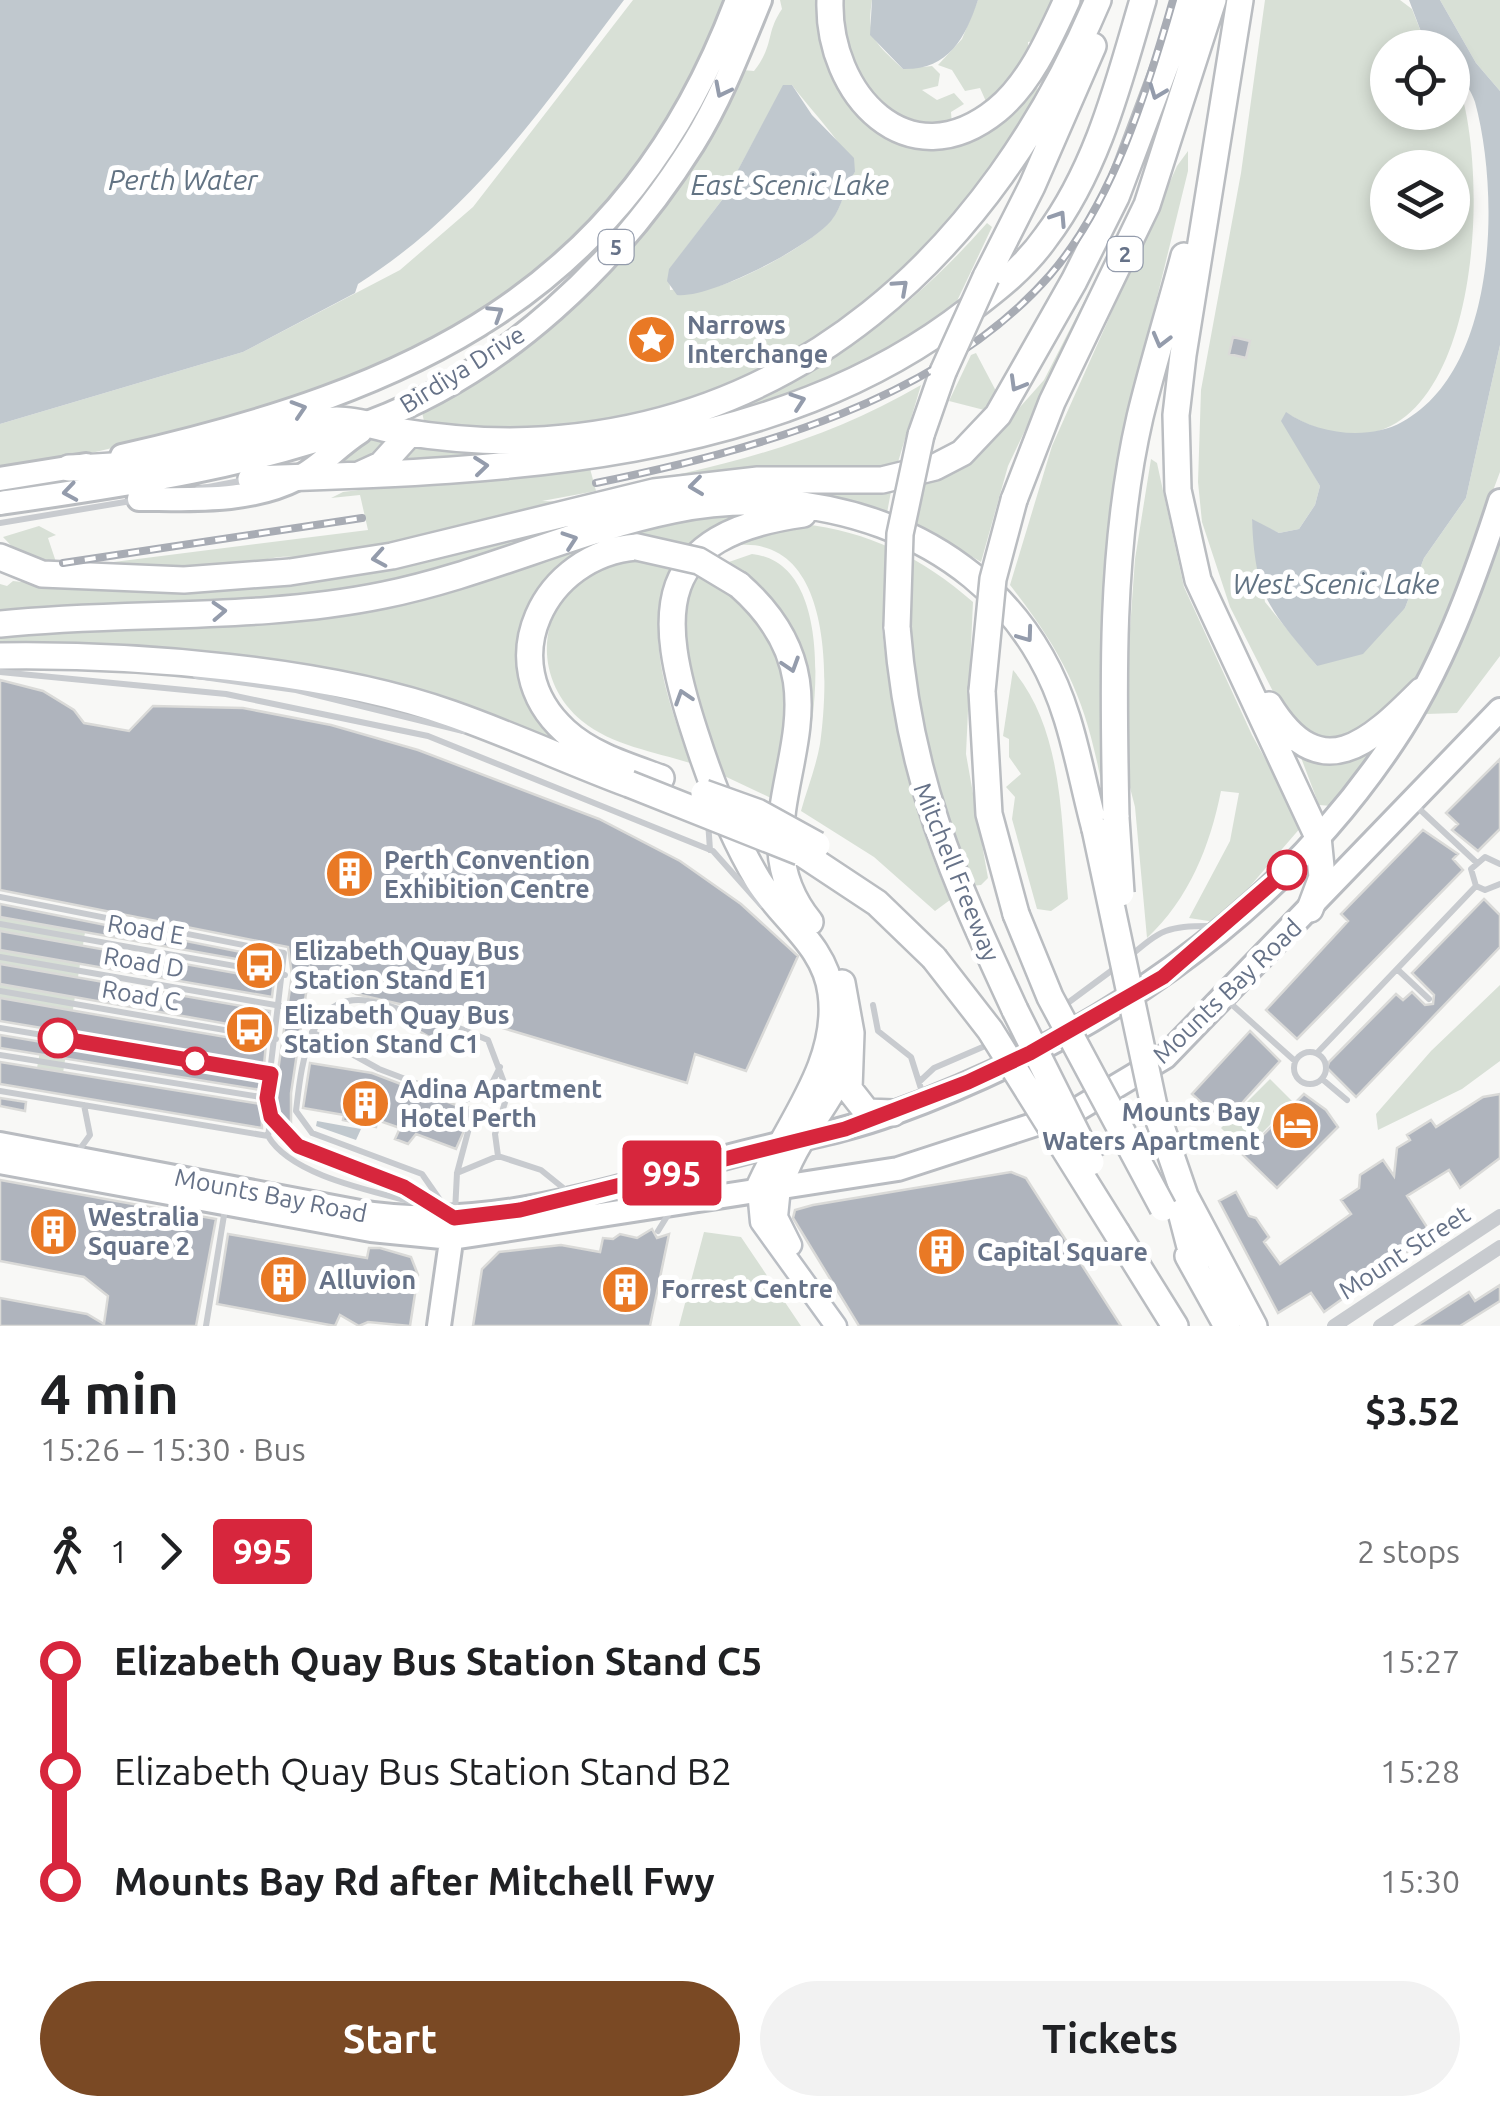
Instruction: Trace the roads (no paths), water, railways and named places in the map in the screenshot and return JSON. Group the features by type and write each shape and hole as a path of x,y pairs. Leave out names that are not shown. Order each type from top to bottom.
{"highway":[{"path":"830,0 838,61 856,99 886,123 932,135 968,128 1002,107 1034,64 1067,0"},
{"path":"69,468 110,468 224,450 324,422 509,441 615,430 724,402 827,350 911,279 1002,173 1075,54 1098,0"},
{"name":"Mitchell Freeway","path":"1108,0 1082,76 943,372 921,434 900,534 896,628 905,712 919,777 980,934 1121,1231"},
{"path":"251,479 349,478 571,456 692,435 817,395 930,340 1015,274 1069,202 1114,98 1144,0"},
{"path":"0,557 42,574 184,580 290,572 392,556 654,492 776,480 882,480 936,467 962,454 998,415 1074,281 1116,197 1190,0"},
{"name":"Mitchell Freeway","path":"1213,0 1146,206 1052,402 1014,500 993,579 982,692 989,814 1004,883 1050,997 1175,1202 1196,1270 1227,1326"},
{"path":"1240,0 1176,415 1178,490 1188,543 1213,616 1318,837 1322,877 1310,909"},
{"path":"1215,145 1137,437 1112,678 1105,824 1129,1002 1175,1202 1254,1326"},
{"path":"349,478 381,465 410,433"},
{"path":"0,624 338,603 423,587 675,509 756,501 833,510 897,530 960,566 1020,626 1040,655 1064,708 1105,824"},
{"path":"769,1188 817,1075 829,1036 832,994 824,968 760,883 701,753 670,641 672,602 682,576 710,544 738,528 833,510"},
{"path":"809,852 632,776 556,722 537,690 531,649 542,606 557,582 593,557 637,547 700,561 739,585 770,618 794,668 800,718 779,828 782,870 794,902 824,941 841,978 851,1032 847,1082 856,1102 868,1112 894,1114"},
{"path":"1213,616 1281,724 1307,744 1344,750 1370,740 1421,691"},
{"path":"0,656 109,658 320,681 450,713 588,769 661,778 809,852 878,902 939,955 1046,1076"},
{"path":"939,955 1121,1231 1175,1326"},
{"path":"790,1142 830,1099 848,1058"}],"main road":[{"name":"Birdiya Drive","path":"0,479 69,468 246,426 366,386 519,299 567,262 612,216 684,116 737,0"},
{"name":"Birdiya Drive","path":"0,502 183,473 361,424 473,368 524,333 620,244 694,142 728,79 760,0"},
{"path":"138,499 250,494 300,478 361,424 411,361"},
{"path":"251,479 288,465 361,424"},
{"name":"Mounts Bay Road","path":"453,1228 894,1114 922,1091 1086,1023 1163,977 1270,888 1318,837 1394,740 1454,626 1500,501"},
{"name":"Mounts Bay Road","path":"0,1162 453,1228 674,1204 898,1169 1073,1112 1165,1057 1500,710"},
{"name":"Mounts Bay Road","path":"0,1144 227,1195"},
{"path":"769,1188 797,1254 798,1270 836,1326"},
{"path":"438,1326 453,1228"}],"street":[{"name":"Mount Street","path":"1334,1326 1500,1216"},
{"name":"Mount Street","path":"1380,1326 1500,1248"}],"lane":[{"path":"0,526 251,479"},
{"path":"34,656 120,670"},
{"path":"0,672 226,694 428,736 710,850 765,910"},
{"path":"176,675 296,690 358,703 588,769"},
{"path":"701,753 710,850"},
{"path":"1413,803 1476,862"},
{"path":"1499,886 1485,890 1471,878 1476,862 1485,857 1500,864"},
{"path":"1317,1053 1476,886"},
{"path":"0,897 286,956 267,1098 271,1117 268,1136"},
{"name":"Road E","path":"0,924 284,975"},
{"path":"1044,1016 1079,999 1160,930 1177,925 1212,926 1218,933"},
{"name":"Road D","path":"0,958 280,1006"},
{"path":"1397,969 1429,999"},
{"path":"819,988 829,1036"},
{"name":"Road C","path":"0,991 276,1039"},
{"path":"1224,998 1295,1061"},
{"path":"422,1016 366,1000 343,1004 304,1044 298,1118 312,1133 422,1174 453,1228"},
{"path":"873,1005 878,1031 911,1058 922,1091"},
{"path":"922,1091 934,1068 1027,1025"},
{"path":"0,1028 271,1074"},
{"path":"460,1028 488,1040 508,1093 495,1134 498,1156"},
{"path":"312,1032 379,1070 463,1101 489,1089 500,1067"},
{"path":"1295,1061 1308,1052 1317,1053 1326,1065 1322,1079"},
{"path":"0,1055 267,1098"},
{"path":"1295,1061 1294,1072 1300,1080 1308,1084 1322,1079"},
{"path":"1322,1079 1348,1100"},
{"path":"0,1090 268,1136 282,1154 305,1166 429,1206"},
{"path":"71,1157 83,1150 90,1135 84,1105"},
{"path":"271,1117 298,1146 404,1187 453,1228"},
{"path":"453,1228 457,1173 469,1128"},
{"path":"457,1173 498,1156 541,1170 576,1198"},
{"path":"206,1326 227,1195"},
{"path":"658,1230 674,1204"}],"water":[{"name":"Perth Water","path":"0,0 624,0 534,118 472,190 437,224 358,284 355,293 243,352 0,424"},
{"path":"872,0 978,0 952,50 932,64 903,69 870,35"},
{"name":"West Scenic Lake","path":"1409,0 1440,0 1457,30 1420,30"},
{"name":"West Scenic Lake","path":"1470,52 1500,91 1500,345 1466,498 1424,558 1405,608 1363,654 1317,666 1268,600 1257,567 1252,519 1279,533 1299,529 1315,505 1320,486 1281,421 1286,412 1327,430 1359,433 1389,428 1434,397 1457,363 1474,322 1484,277 1488,230 1483,140 1472,94"},
{"name":"East Scenic Lake","path":"783,85 792,85 812,115 854,158 855,172 839,209 819,232 781,257 712,289 677,295 667,281 669,269 722,200"},
{"path":"317,1121 361,1129 356,1140 316,1126"}],"railway":[{"path":"596,483 718,454 841,414 955,356 1005,319 1050,275 1072,246 1110,180 1152,71 1173,0"},
{"path":"63,563 362,518"}],"place":[{"name":"Narrows Interchange","path":"652,339"},
{"name":"Perth Convention Exhibition Centre","path":"349,874"},
{"name":"Elizabeth Quay Bus Station Stand E1","path":"259,965"},
{"name":"Elizabeth Quay Bus Station Stand C1","path":"249,1029"},
{"name":"Adina Apartment Hotel Perth","path":"365,1103"},
{"name":"Mounts Bay Waters Apartment","path":"1295,1126"},
{"name":"Westralia Square 2","path":"53,1231"},
{"name":"Capital Square","path":"942,1252"},
{"name":"Alluvion","path":"284,1280"},
{"name":"Forrest Centre","path":"626,1289"}]}
